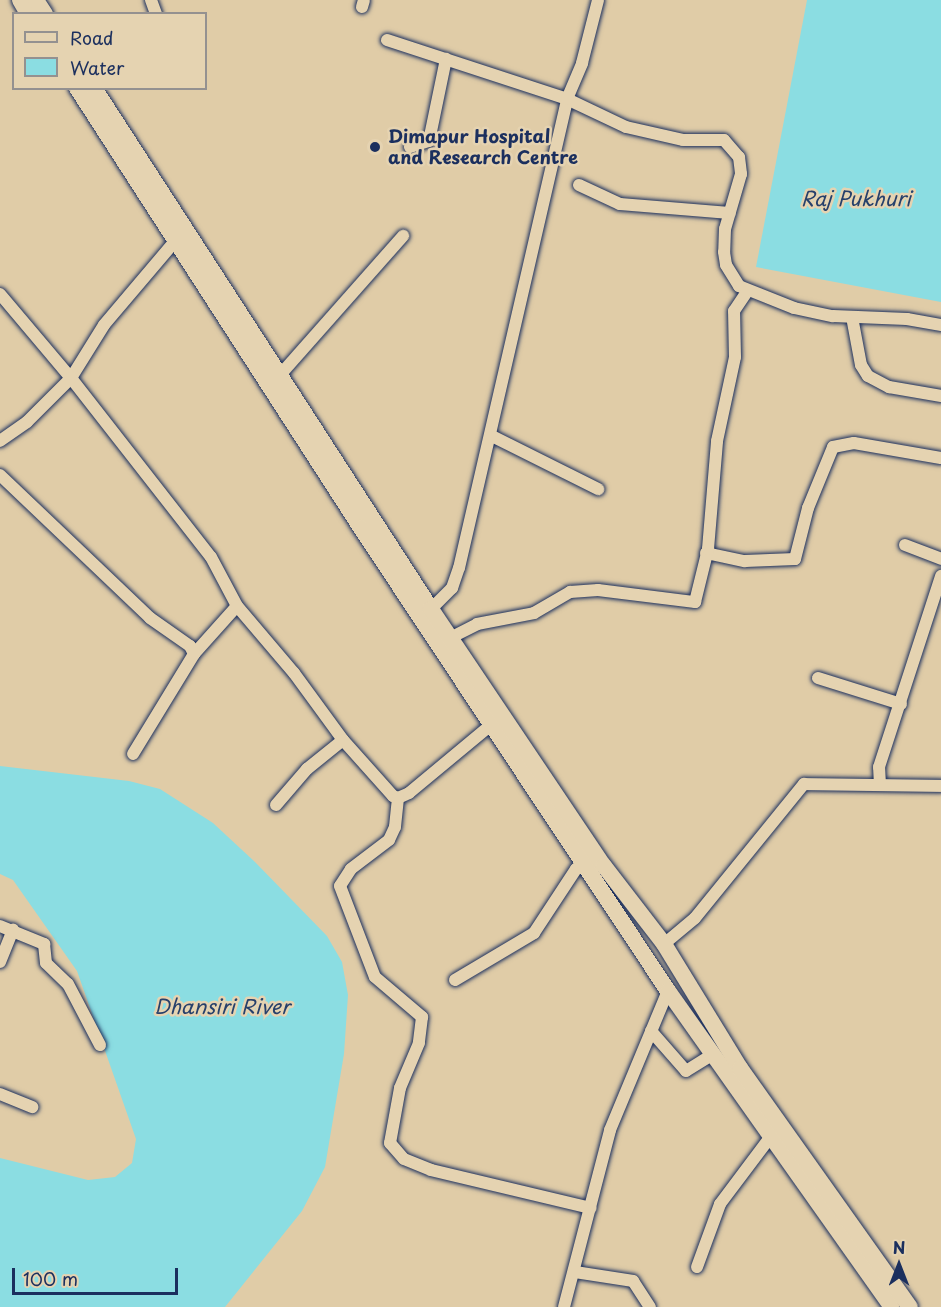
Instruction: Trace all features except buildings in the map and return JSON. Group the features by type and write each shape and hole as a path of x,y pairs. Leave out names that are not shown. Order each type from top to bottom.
{"main road":[{"path":"20,0 40,7"},
{"path":"78,90 491,725 669,991 892,1307"},
{"path":"95,90 431,609 604,866 664,944 740,1068 910,1307"}],"street":[{"path":"431,609 452,588 492,436 513,323 567,99 582,63 598,0"},
{"path":"387,40 567,99 646,133 683,140 724,140 733,146 741,174 725,229 726,266 747,292 794,308 852,317 941,325"},
{"path":"410,147 429,141 446,59"},
{"path":"579,185 620,204 730,213"},
{"path":"280,375 403,236"},
{"path":"0,441 27,422 71,378 104,325 176,240"},
{"path":"452,637 477,624 534,613 570,592 598,590 695,602 706,554 717,441 735,357 734,311 747,292"},
{"path":"0,294 71,378 211,557 237,606 294,674 343,740 398,798"},
{"path":"852,317 861,365 868,376 889,387 941,396"},
{"path":"492,436 598,489"},
{"path":"706,554 745,561 795,559 808,508 833,447 854,443 941,458"},
{"path":"0,476 150,618 190,646 194,654"},
{"path":"905,545 941,559"},
{"path":"880,785 879,767 941,576"},
{"path":"134,754 194,654 237,606"},
{"path":"818,678 901,704"},
{"path":"491,725 398,798 395,827 389,840 351,869 340,886 375,977 422,1017 419,1043 400,1088 390,1143 404,1159 431,1170 591,1208"},
{"path":"276,805 307,769 343,740"},
{"path":"664,944 695,918 797,788 812,783 941,786"},
{"path":"455,980 534,933 576,869 584,863"},
{"path":"0,926 46,947 46,963 68,984 100,1046"},
{"path":"0,962 13,930"},
{"path":"564,1307 575,1272 610,1130 669,991"},
{"path":"651,1031 686,1071 713,1054"},
{"path":"0,1094 33,1107"},
{"path":"697,1267 720,1204 771,1136"},
{"path":"575,1272 633,1281 650,1307"}],"water":[{"name":"Raj Pukhuri","path":"807,0 941,0 941,302 756,267"},
{"name":"Dhansiri River","path":"0,766 129,781 160,789 213,823 255,862 327,936 342,962 348,995 344,1054 325,1167 302,1211 225,1307 0,1307 0,1158 88,1180 115,1177 132,1163 136,1139 77,971 13,880 0,874"}],"place":[{"name":"Dimapur Hospital and Research Centre","path":"375,147"}]}
